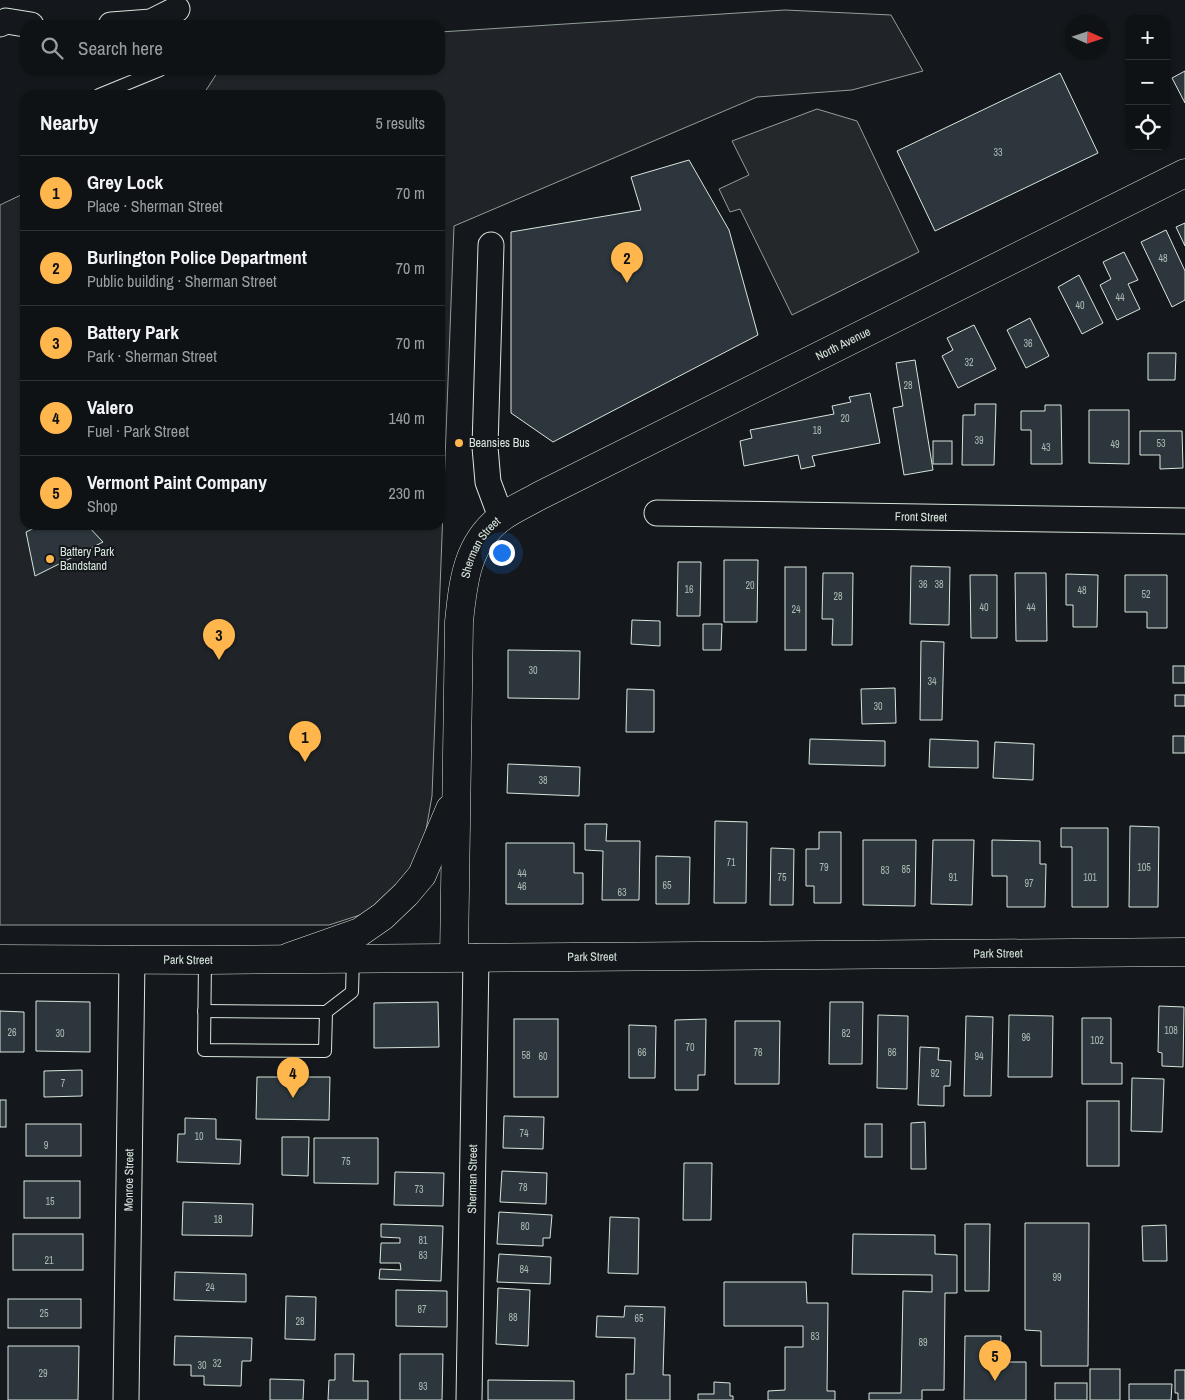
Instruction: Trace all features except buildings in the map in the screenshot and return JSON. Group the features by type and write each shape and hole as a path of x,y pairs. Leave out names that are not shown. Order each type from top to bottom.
{"main road":[{"name":"North Avenue","path":"502,517 539,496 1185,173"},
{"name":"Sherman Street","path":"465,957 455,796 459,622 463,584 468,565 478,541 502,517"},
{"name":"Sherman Street","path":"285,959 360,932 383,916 406,894 422,874 455,796"},
{"name":"Park Street","path":"0,959 204,960 1185,952"}],"street":[{"path":"156,20 180,11"},
{"path":"6,15 20,21"},
{"name":"Sherman Street","path":"491,245 485,446 488,482 502,517"},
{"name":"Front Street","path":"657,513 1185,521"},
{"name":"Sherman Street","path":"465,957 468,1400"},
{"name":"Monroe Street","path":"126,1400 132,959"}],"lane":[{"path":"111,90 148,75"},
{"path":"204,1011 326,1012 352,992 353,958"},
{"path":"204,960 204,1050 325,1051 326,1012"}],"shaded area":[{"path":"785,10 891,15 923,71 852,90 757,97 454,226 445,459 445,90 206,90 216,75 445,75 445,32"},
{"path":"817,109 857,121 919,252 792,315 740,209 730,212 719,189 749,175 732,141"},
{"path":"20,195 20,530 442,530 432,796 426,830 417,859 383,902 360,915 329,925 0,925 0,205"}],"place":[{"name":"Burlington Police Department","path":"627,283"},
{"name":"Beansies Bus","path":"459,443"},
{"name":"Battery Park Bandstand","path":"50,559"},
{"name":"Battery Park","path":"219,660"},
{"name":"Grey Lock","path":"305,762"},
{"name":"Valero","path":"293,1098"},
{"name":"Vermont Paint Company","path":"995,1381"}]}
